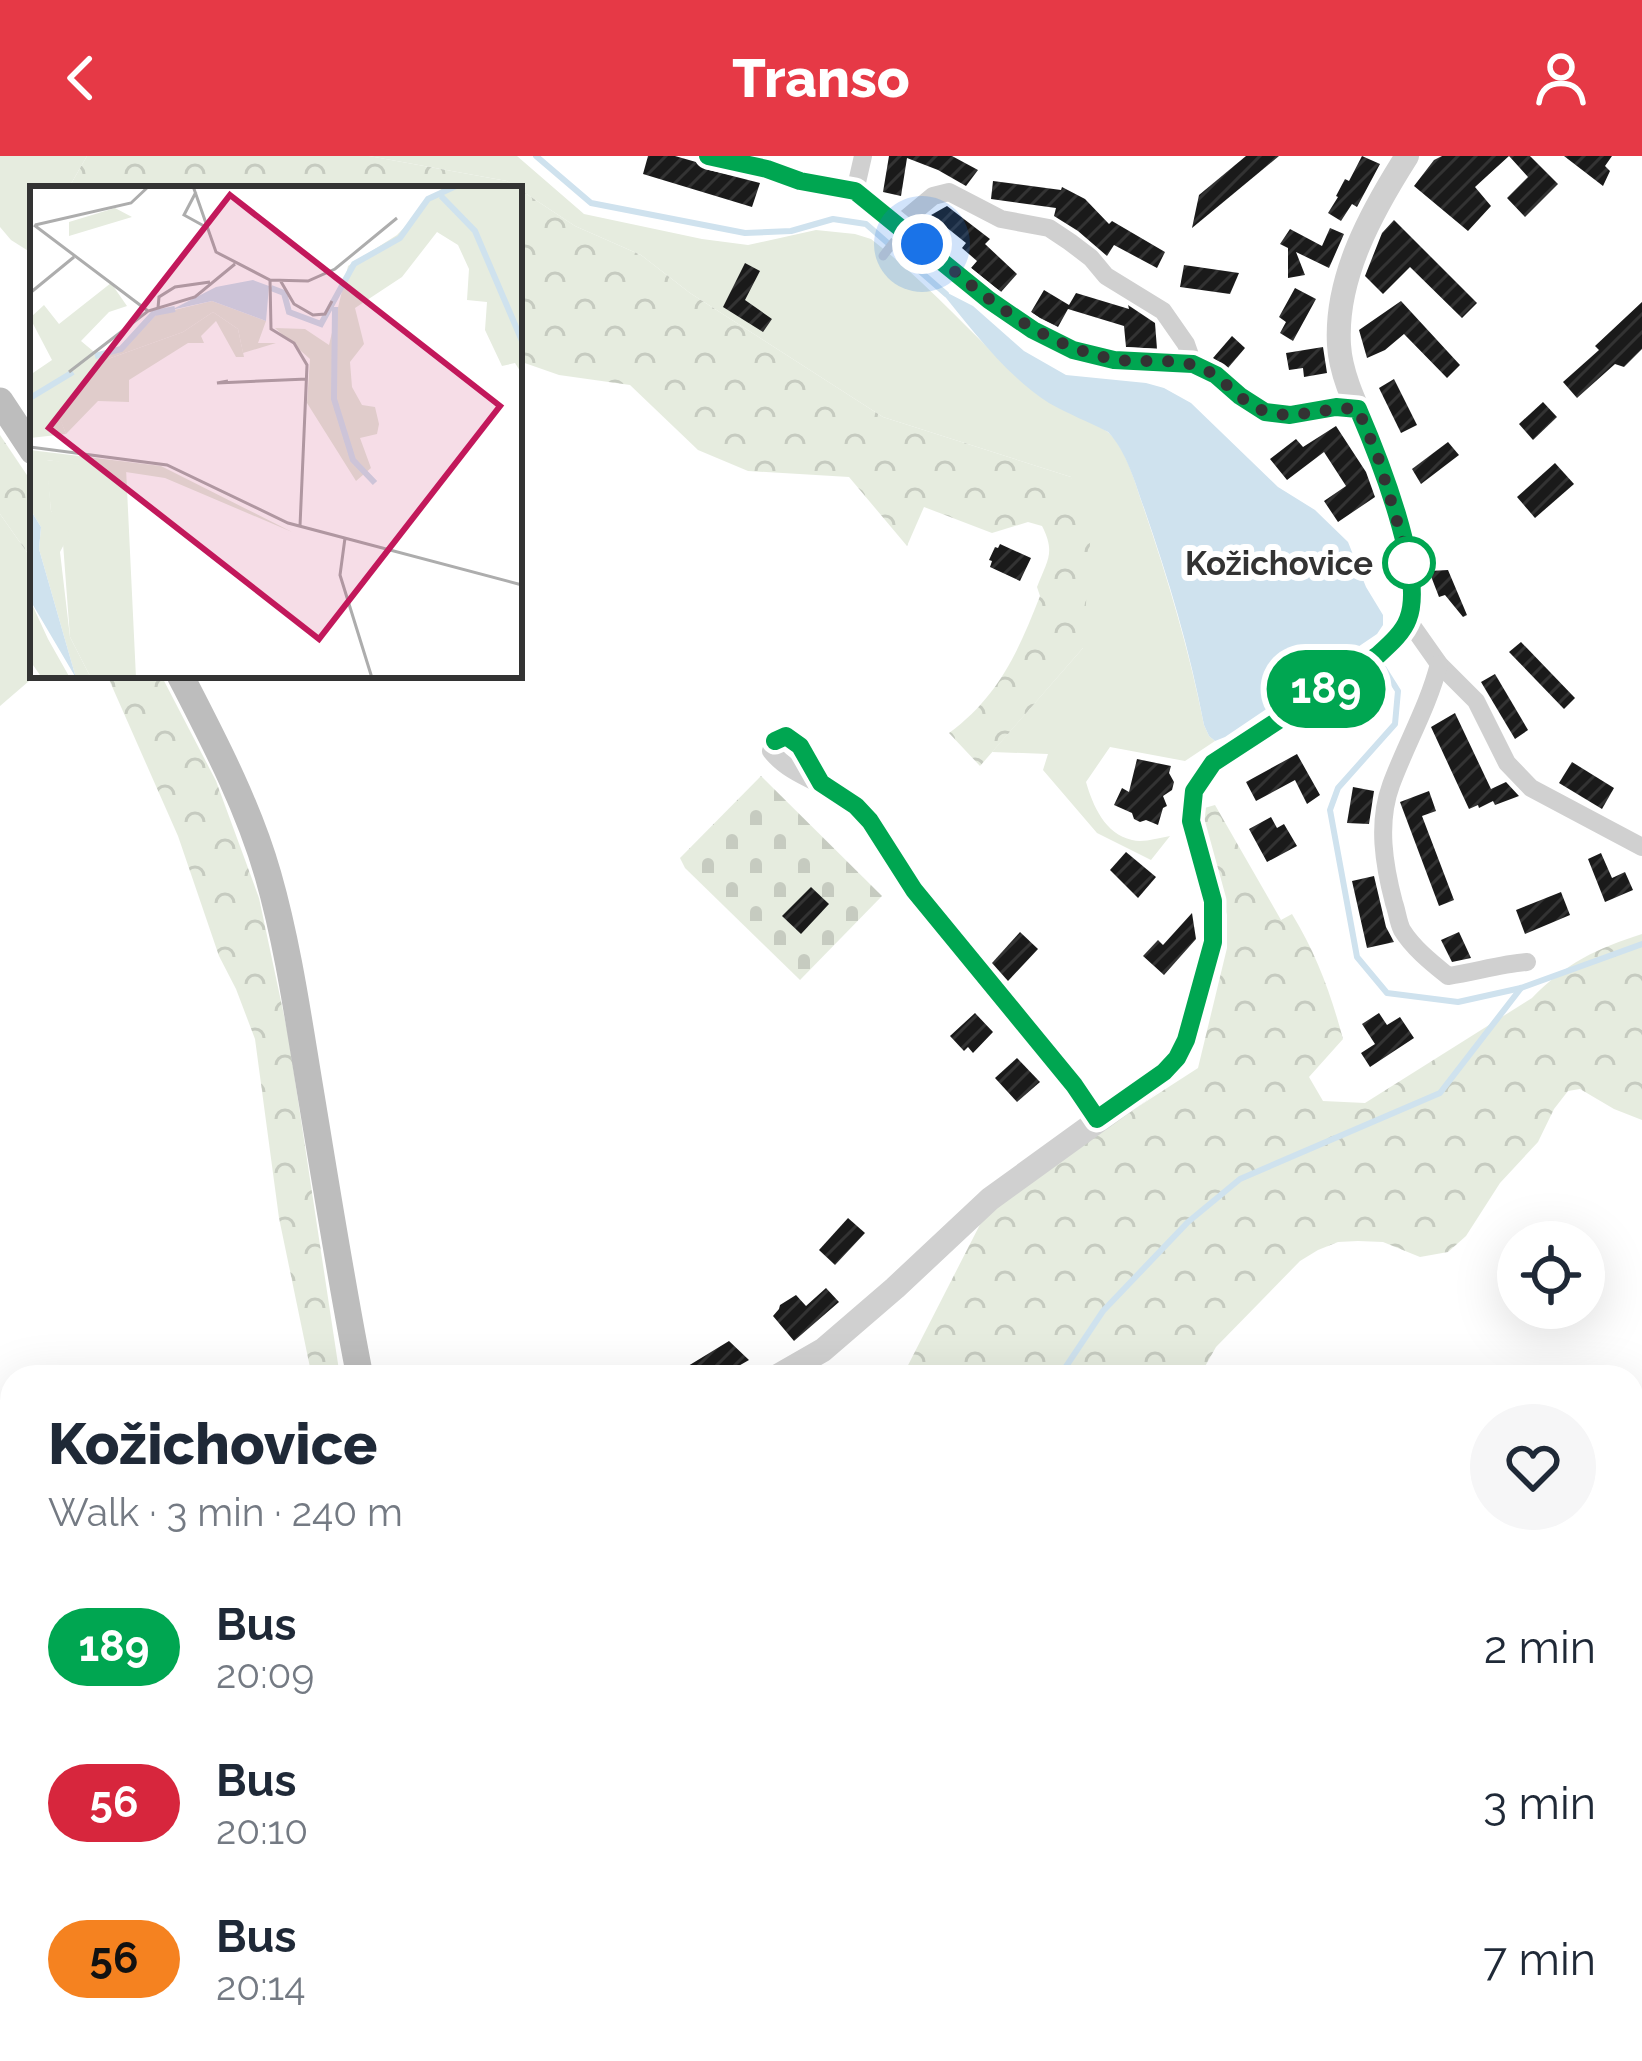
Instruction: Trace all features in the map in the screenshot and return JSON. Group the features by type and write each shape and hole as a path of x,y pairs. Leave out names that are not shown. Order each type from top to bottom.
{"main road":[{"path":"0,401 30,446"},
{"path":"182,678 242,804 267,872 289,956 358,1365"}],"street":[{"path":"708,156 855,191 898,232 989,300 1073,350 1114,360 1193,364 1216,375 1265,412 1290,415 1336,407 1358,409"},
{"path":"855,191 863,156"},
{"path":"797,1365 824,1350 990,1199 1177,1058 1213,942 1213,901 1191,821 1194,791 1213,763 1378,655 1408,620 1413,594 1410,565 1339,346 1343,287 1367,225 1408,156"},
{"path":"898,232 933,196 949,192 1001,219 1049,228 1091,258 1106,276 1163,311 1186,344 1193,364"},
{"path":"1408,620 1439,664 1476,700 1507,763 1531,788 1642,847"},
{"path":"1439,664 1385,809 1382,846 1402,929 1448,976 1527,962"},
{"path":"821,783 870,821 914,890 1097,1119"}],"lane":[{"path":"883,256 898,232"}],"green space":[{"path":"0,156 87,156 70,186 30,186 30,252 0,227"},
{"path":"87,156 369,156 515,186 70,186"},
{"path":"369,156 517,156 584,214 702,239 748,245 816,230 871,239 1040,395 1112,436 1136,486 1177,613 1204,725 1215,741 1185,761 1110,747 1086,782 1114,832 1136,841 1170,836 1151,860 1097,833 1043,770 1048,754 992,752 1083,648 1071,477 883,417 690,293 641,255 575,226 522,191 522,186"},
{"path":"522,191 575,226 641,255 690,293 883,417 1071,477 1091,529 1083,648 980,766 949,733 994,688 1024,636 1049,557 1042,526 1028,522 992,533 924,507 907,546 849,477 748,471 698,450 630,385 559,375 522,362"},
{"path":"0,435 30,480 30,557 0,514"},
{"path":"0,514 30,557 33,678 0,706"},
{"path":"108,678 163,678 216,781 259,898 288,1034 338,1365 310,1365 279,1218 255,1039 219,956 178,836"},
{"path":"761,776 882,896 800,980 680,858"},
{"path":"1215,805 1281,920 1292,914 1308,944 1343,1039 1309,1077 1323,1101 1365,1103 1532,998 1582,958 1642,934 1642,1120 1580,1089 1568,1091 1538,1142 1500,1183 1466,1236 1448,1252 1420,1257 1383,1242 1358,1241 1318,1250 1300,1261 1216,1347 1206,1365 908,1365 992,1201 1198,1068 1227,948 1227,915 1194,811"}],"water":[{"path":"938,288 973,306 1024,351 1066,375 1146,383 1191,403 1278,487 1315,510 1348,542 1383,615 1377,634 1215,741 1204,725 1170,589 1120,449 1108,432 1049,403 1018,379"}],"building":[{"path":"648,156 675,156 760,183 752,207 643,174"},
{"path":"889,156 952,156 978,170 966,186 907,158 901,196 883,192"},
{"path":"1246,156 1279,156 1192,228 1199,195"},
{"path":"1362,156 1380,164 1357,207 1352,204 1341,221 1328,213"},
{"path":"1442,156 1509,156 1475,187 1491,206 1468,231 1414,186"},
{"path":"1509,156 1530,156 1558,184 1525,217 1507,198 1528,177"},
{"path":"1564,156 1612,156 1605,166 1610,171 1603,186"},
{"path":"993,181 1062,187 1085,199 1109,224 1112,221 1165,252 1157,268 1114,245 1107,256 1054,216 1056,208 991,199"},
{"path":"947,206 990,239 985,244 1017,274 1001,292 971,268 977,261 962,248 966,243 931,215"},
{"path":"1394,220 1477,303 1462,318 1410,267 1383,294 1365,276 1382,233"},
{"path":"1330,228 1344,234 1329,268 1296,252 1305,275 1288,278 1288,248 1280,244 1290,229 1322,246"},
{"path":"745,263 760,271 745,300 772,319 763,332 723,307"},
{"path":"1184,265 1239,273 1230,294 1180,287"},
{"path":"1295,288 1316,299 1293,341 1280,333 1286,322 1279,317"},
{"path":"1044,290 1069,305 1076,293 1129,309 1128,305 1155,323 1157,349 1126,347 1124,326 1068,309 1058,327 1040,318 1031,312"},
{"path":"1401,301 1460,365 1447,378 1404,334 1367,358 1359,330"},
{"path":"1642,302 1642,349 1624,367 1615,364 1577,398 1563,382"},
{"path":"1232,336 1245,348 1228,368 1213,358"},
{"path":"1323,347 1327,373 1304,377 1303,368 1289,370 1286,353"},
{"path":"1394,379 1417,425 1401,433 1379,388"},
{"path":"1543,402 1557,417 1533,440 1519,424"},
{"path":"1336,426 1366,472 1375,497 1338,522 1324,501 1346,486 1324,452 1287,480 1270,459 1296,439 1303,447"},
{"path":"1448,442 1459,455 1421,484 1412,469"},
{"path":"1555,463 1574,484 1535,518 1517,497"},
{"path":"1000,544 1031,558 1020,581 990,567 989,560"},
{"path":"1448,570 1467,615 1463,617 1445,595 1439,597 1429,571"},
{"path":"1521,642 1575,698 1564,709 1509,652"},
{"path":"1495,674 1528,730 1515,739 1481,682"},
{"path":"1455,713 1491,789 1506,782 1519,796 1469,809 1431,727"},
{"path":"1297,754 1320,795 1307,804 1295,780 1256,801 1246,782"},
{"path":"1137,759 1171,766 1174,782 1163,796 1167,806 1158,825 1140,822 1114,805 1122,788 1129,792"},
{"path":"1572,762 1614,788 1602,809 1559,783"},
{"path":"1353,787 1374,791 1369,824 1347,823"},
{"path":"1429,791 1436,811 1422,816 1454,900 1439,906 1400,802"},
{"path":"1271,817 1277,828 1284,824 1297,846 1267,862 1249,829"},
{"path":"1126,852 1156,877 1138,898 1110,870"},
{"path":"1601,853 1612,878 1625,872 1633,890 1605,902 1588,859"},
{"path":"1374,876 1394,942 1367,948 1352,881"},
{"path":"811,887 829,904 801,934 782,916"},
{"path":"1561,892 1570,915 1525,934 1516,910"},
{"path":"1192,913 1196,939 1164,975 1143,956 1158,940 1163,945"},
{"path":"1020,932 1038,949 1008,981 992,963"},
{"path":"1459,932 1471,958 1452,962 1441,940"},
{"path":"975,1013 993,1032 973,1053 968,1047 964,1051 950,1036"},
{"path":"1379,1013 1387,1025 1400,1017 1414,1038 1370,1067 1361,1053 1375,1044 1362,1024"},
{"path":"1017,1058 1040,1082 1017,1102 995,1078"},
{"path":"848,1218 865,1233 835,1265 819,1250"},
{"path":"826,1288 839,1302 794,1341 773,1316 796,1295 806,1306"},
{"path":"729,1341 749,1360 740,1365 690,1365"}],"waterway":[{"path":"536,156 591,203 745,233 791,231 833,219 866,224 946,294"},
{"path":"1381,664 1398,691 1395,724 1338,788 1330,810 1357,957 1387,993 1458,1002 1521,988 1642,944"},
{"path":"1067,1365 1103,1311 1188,1222 1240,1179 1440,1093 1521,988"}],"bus line":[{"name":"189","path":"708,156 855,191 989,300 1073,350 1114,360 1193,364 1216,375 1265,412 1290,415 1336,407 1358,409 1378,457 1410,565 1413,594 1408,620 1395,639 1378,655 1213,763 1194,791 1191,821 1213,901 1213,942 1186,1040 1164,1072 1097,1119 914,890 870,821 821,783 800,746 786,736 775,741"}],"place":[{"name":"Kožichovice","path":"1409,563"}],"route":[{"path":"922,244 989,300 1073,350 1114,360 1193,364 1216,375 1265,412 1290,415 1336,407 1358,409 1378,457 1409,563"}]}
